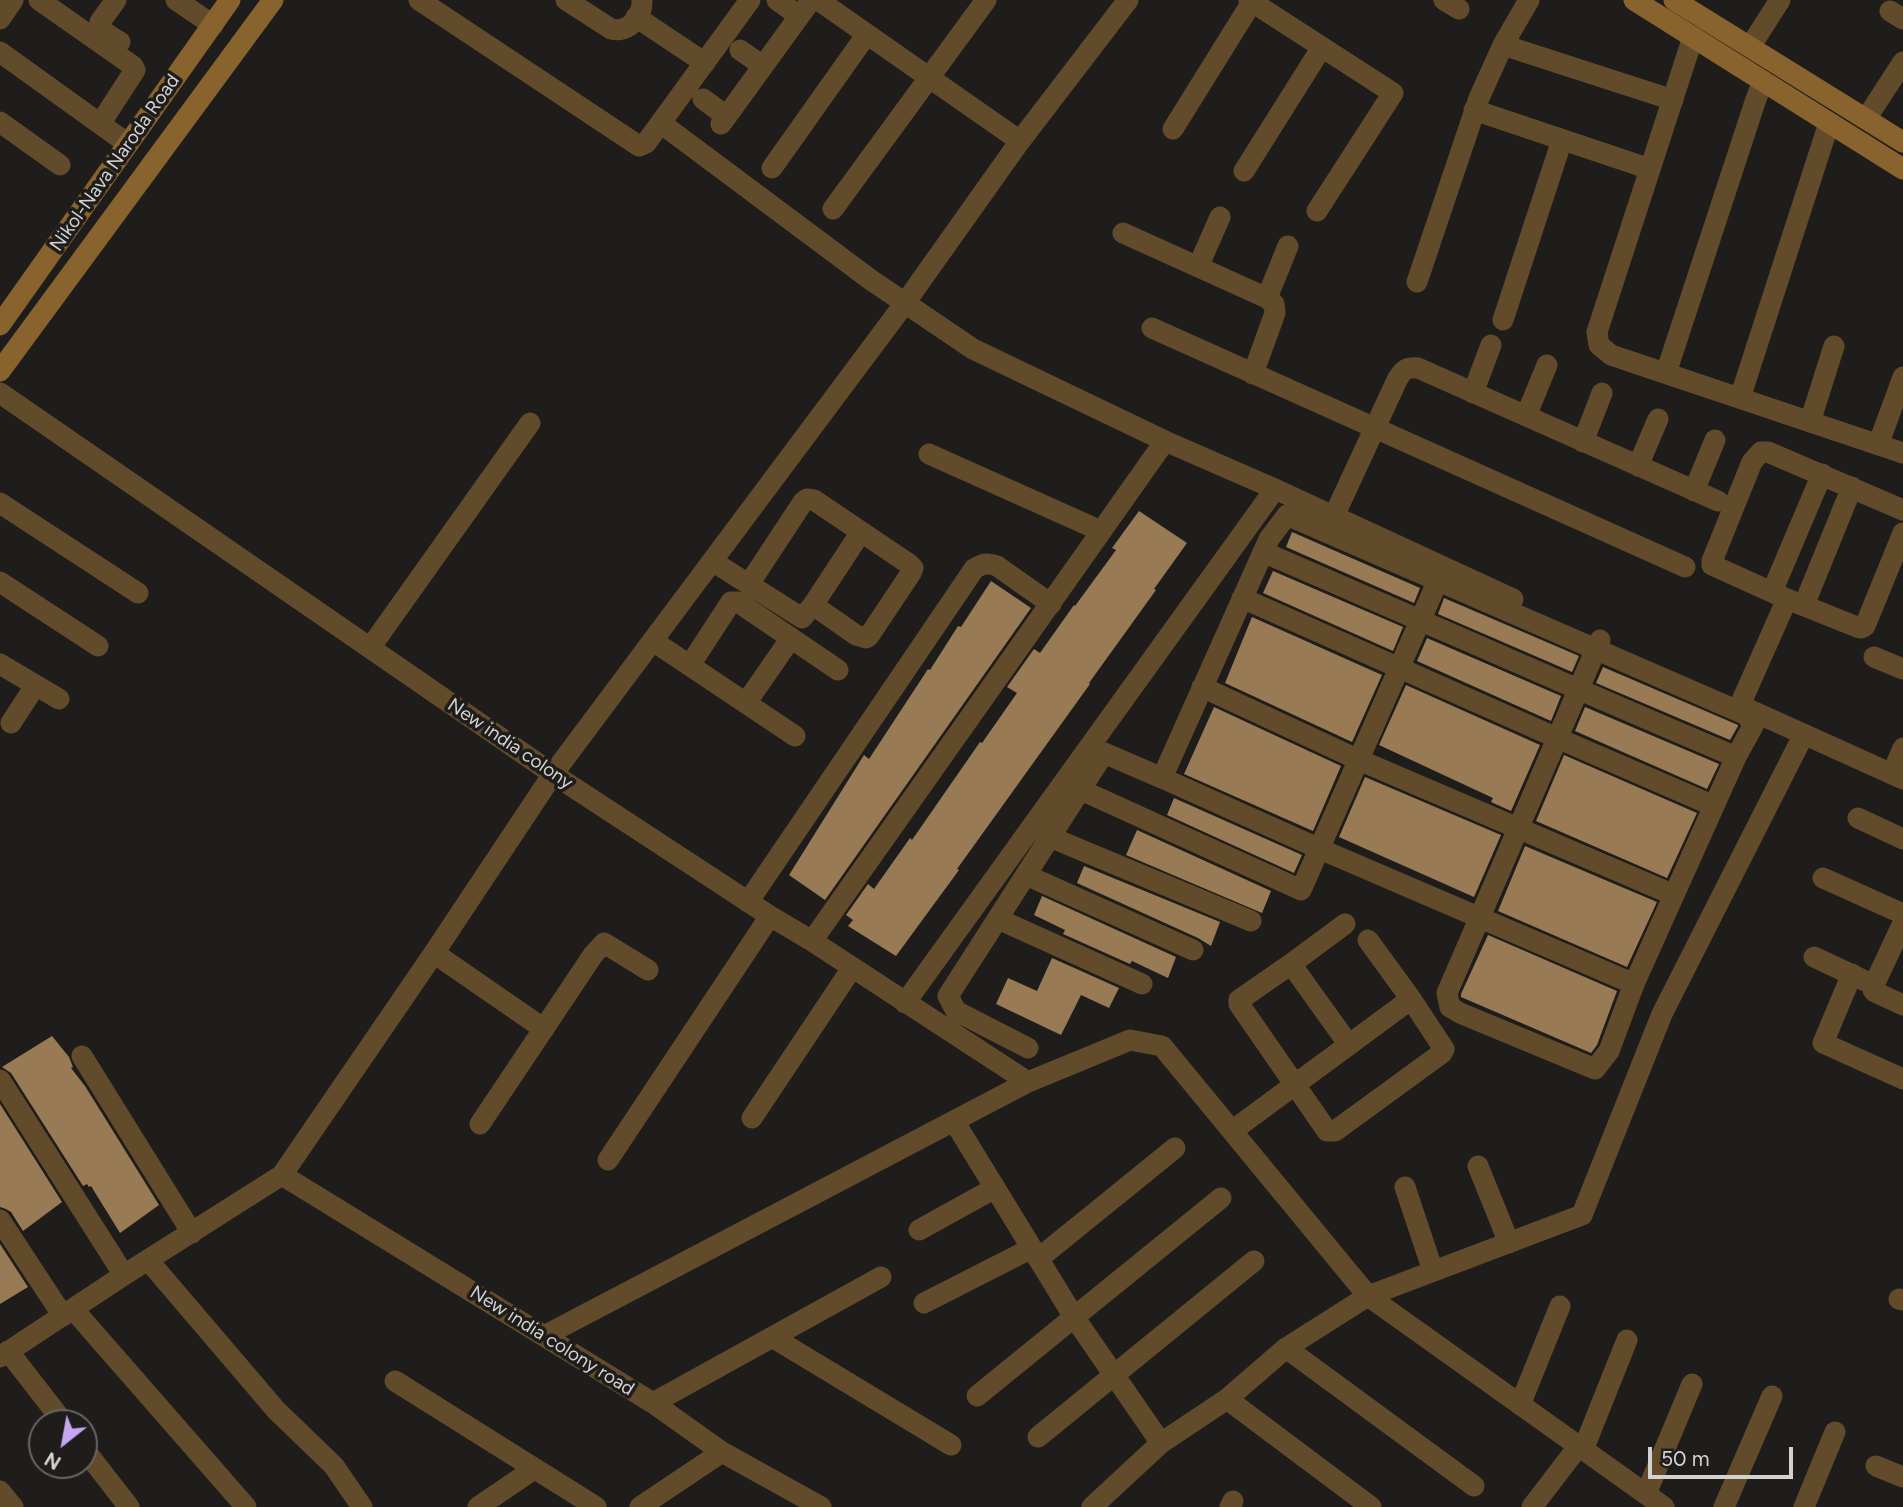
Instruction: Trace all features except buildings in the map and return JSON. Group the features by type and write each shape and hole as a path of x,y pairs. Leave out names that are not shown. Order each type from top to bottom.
{"street":[{"path":"0,19 13,0"},
{"path":"39,0 135,70 100,124"},
{"path":"116,0 100,22 101,29 142,58"},
{"path":"176,0 213,25"},
{"name":"Nikol-Nava Naroda Road","path":"0,325 230,0"},
{"path":"0,371 273,0"},
{"path":"419,0 639,146 646,143 750,0"},
{"path":"566,0 611,29 619,31 628,29 639,9 705,62"},
{"path":"703,99 724,120 805,8 777,0"},
{"path":"818,0 1020,141"},
{"path":"833,209 986,0"},
{"path":"52,1409 3,1353 282,1175 553,775 905,303 1020,141 1128,0"},
{"path":"1417,282 1474,110 1503,46 1529,0"},
{"path":"1634,0 1903,169"},
{"path":"1674,0 1903,142"},
{"path":"1750,47 1780,0"},
{"path":"1172,129 1251,1 1393,93 1317,211"},
{"path":"772,168 867,34"},
{"path":"1693,37 1597,332 1599,345 1611,355 1903,453"},
{"path":"1503,46 1673,100"},
{"path":"1244,171 1322,47"},
{"path":"740,50 763,66"},
{"path":"0,52 128,144"},
{"path":"1866,119 1903,62"},
{"path":"1666,373 1763,81"},
{"path":"1474,110 1650,169"},
{"path":"0,122 60,165"},
{"path":"1740,398 1829,123"},
{"path":"666,127 871,280 973,349 1334,516 1440,575"},
{"path":"1503,320 1562,140"},
{"path":"1198,267 1220,217"},
{"path":"1123,233 1267,298 1274,304 1275,313 1253,373"},
{"path":"1267,298 1288,246"},
{"path":"1152,328 1685,567"},
{"path":"1473,393 1491,345"},
{"path":"1810,422 1834,345"},
{"path":"1526,416 1547,365"},
{"path":"1334,516 1398,378 1404,370 1410,368 1418,368 1718,502"},
{"path":"1878,445 1903,377"},
{"name":"New india colony","path":"0,393 553,775 1028,1082"},
{"path":"1583,442 1602,393"},
{"path":"1638,466 1658,419"},
{"path":"370,648 530,423"},
{"path":"812,941 1166,440"},
{"path":"1694,491 1715,440"},
{"path":"1903,510 1822,474 1768,452 1761,452 1752,462 1712,561 1713,565 1788,599 1861,628 1865,626 1903,533"},
{"path":"929,454 1101,531"},
{"path":"1788,599 1822,474"},
{"path":"1740,705 1788,599 1852,487"},
{"path":"905,1003 1275,489"},
{"path":"748,584 807,499 814,500 912,568 866,638 856,635 813,606"},
{"path":"3,510 138,593"},
{"path":"1162,778 1269,539 1287,515 1440,575 1740,705 1898,777 1903,748"},
{"path":"712,561 799,618 806,616 861,532"},
{"path":"1263,552 1736,757"},
{"path":"748,902 974,569 989,563 997,566 1051,604"},
{"path":"1081,790 1301,890 1440,575"},
{"path":"0,582 98,646"},
{"path":"1242,598 1714,806"},
{"path":"690,665 731,602 738,601 838,670"},
{"path":"746,703 791,638"},
{"path":"653,641 795,736"},
{"path":"1598,644 1746,715 1753,726 1736,757 1634,984 1609,1051 1595,1069 1460,1013 1450,1007 1447,993 1598,644"},
{"path":"1874,657 1903,669"},
{"path":"0,664 59,699"},
{"path":"11,723 35,686"},
{"path":"1202,687 1359,760 1674,895"},
{"path":"1092,1507 1161,1443 1227,1399 1286,1349 1368,1296 1582,1215 1662,1014 1804,734"},
{"path":"1028,1048 956,1011 948,996 1104,753 1634,984"},
{"path":"1858,818 1903,839"},
{"path":"1049,836 1251,921"},
{"path":"1026,875 1194,950"},
{"path":"1823,878 1903,914"},
{"path":"608,1160 770,916"},
{"path":"998,919 1142,984"},
{"path":"1903,923 1872,990 1903,1005"},
{"path":"1345,924 1242,997 1239,1004 1293,1085 1331,1133 1444,1049 1368,940"},
{"path":"480,1124 593,955 604,943 648,970"},
{"path":"434,953 544,1029"},
{"path":"1814,957 1874,985"},
{"path":"1291,964 1349,1045"},
{"path":"752,1118 852,968"},
{"path":"1852,974 1823,1043 1903,1079"},
{"path":"1232,1130 1411,999"},
{"path":"544,1336 1028,1082 1130,1040 1162,1046 1368,1296 1664,1507"},
{"path":"82,1056 192,1233"},
{"path":"0,1080 124,1275"},
{"path":"954,1121 1074,1317 1161,1443"},
{"path":"924,1303 1035,1253 1175,1148"},
{"path":"1478,1166 1508,1243"},
{"name":"New india colony road","path":"282,1175 653,1403 722,1452 821,1507"},
{"path":"919,1230 995,1188"},
{"path":"1405,1188 1433,1271"},
{"path":"977,1396 1221,1198"},
{"path":"0,1220 68,1313 246,1507"},
{"path":"148,1260 276,1410 334,1466 362,1507"},
{"path":"1038,1437 1254,1261"},
{"path":"653,1403 881,1277"},
{"path":"1520,1405 1560,1306"},
{"path":"772,1337 951,1445"},
{"path":"1532,1507 1581,1449 1627,1340"},
{"path":"1286,1349 1474,1486"},
{"path":"395,1381 596,1507"},
{"path":"1646,1494 1692,1384"},
{"path":"1724,1507 1772,1396"},
{"path":"1227,1399 1371,1507"},
{"path":"1804,1507 1835,1432"},
{"path":"640,1507 722,1452"},
{"path":"1876,1466 1903,1477"},
{"path":"98,1467 129,1507"},
{"path":"478,1507 534,1469"},
{"path":"0,1492 13,1507"}]}
